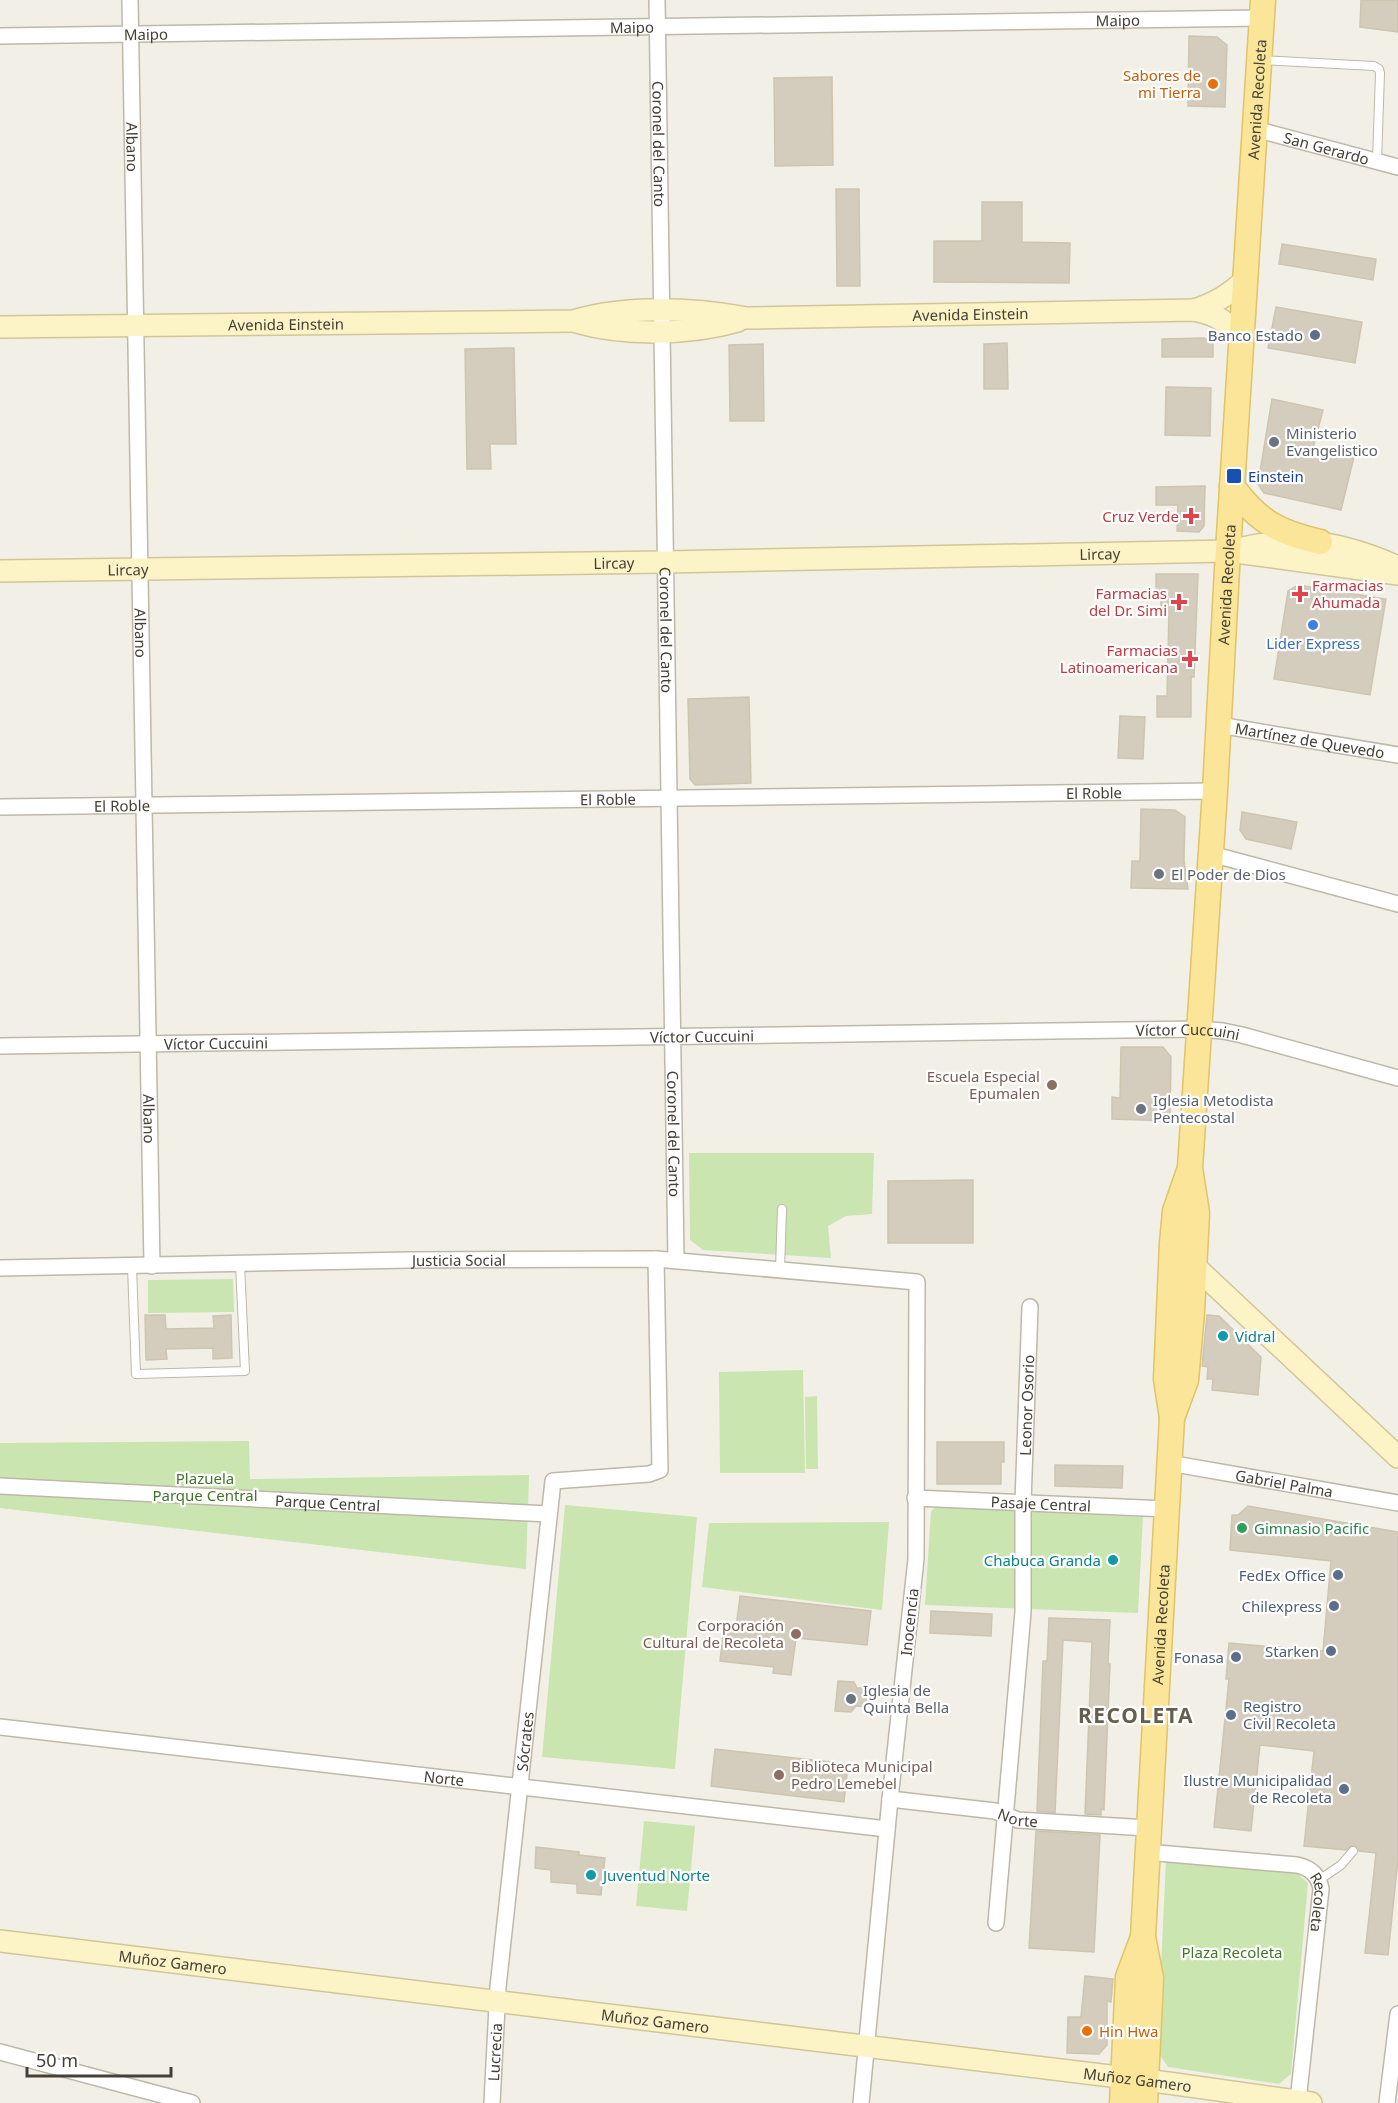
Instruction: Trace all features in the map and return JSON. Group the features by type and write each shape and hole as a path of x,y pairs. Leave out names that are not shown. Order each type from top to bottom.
{"main road":[{"name":"Avenida Recoleta","path":"1172,1418 1186,1380 1195,1266 1197,1213 1190,1168 1262,9"},
{"path":"1232,486 1251,511 1269,524 1290,534 1320,542"},
{"name":"Avenida Recoleta","path":"1122,2103 1138,2087 1128,1977 1143,1937 1172,1418 1166,1379 1172,1243 1175,1211 1190,1168"}],"street":[{"name":"Albano","path":"130,0 152,1266"},
{"name":"Coronel del Canto","path":"657,0 676,1260"},
{"name":"Maipo","path":"0,36 657,26 1262,9"},
{"name":"San Gerardo","path":"1255,129 1398,167"},
{"name":"Avenida Einstein","path":"1194,310 1213,304 1231,294 1245,280"},
{"name":"Avenida Einstein","path":"0,327 573,321 607,313 662,320 703,311 747,318 1194,310 1213,314 1230,325 1242,341"},
{"path":"1228,551 1270,542 1320,542 1362,551 1398,567"},
{"name":"Lircay","path":"0,571 665,562 1228,551"},
{"path":"1228,551 1398,574"},
{"name":"Martínez de Quevedo","path":"1219,725 1398,755"},
{"name":"El Roble","path":"0,807 1215,791"},
{"path":"1211,854 1398,904"},
{"name":"Víctor Cuccuini","path":"0,1046 1199,1029 1223,1030 1398,1078"},
{"path":"1172,1243 1398,1457"},
{"name":"Justicia Social","path":"0,1268 410,1260 656,1259 916,1282"},
{"name":"Sócrates","path":"496,2002 553,1481 649,1474 660,1470 656,1259"},
{"name":"Inocencia","path":"861,2103 914,1578 916,1282"},
{"name":"Leonor Osorio","path":"996,1923 1023,1612 1023,1502 1030,1307"},
{"name":"Gabriel Palma","path":"1169,1463 1398,1503"},
{"name":"Parque Central","path":"0,1486 549,1514"},
{"name":"Pasaje Central","path":"915,1498 1167,1509"},
{"name":"Norte","path":"0,1727 887,1828"},
{"name":"Norte","path":"890,1799 995,1811 1018,1820 1147,1840"},
{"name":"Recoleta","path":"1147,1840 1297,1866 1309,1869 1319,1880 1320,1896 1304,2102"},
{"name":"Muñoz Gamero","path":"0,1941 866,2047 1138,2087 1304,2102"},
{"name":"Lucrecia","path":"492,2103 496,2002"},
{"path":"1386,2103 1398,2014"},
{"path":"0,2052 192,2103"}],"lane":[{"path":"1259,60 1374,66 1379,69 1377,162"},
{"path":"780,1269 782,1209"},
{"path":"132,1266 136,1374 245,1371 240,1264"},
{"path":"1319,1880 1341,1865 1353,1851"}],"green space":[{"path":"689,1153 874,1153 872,1214 846,1216 828,1226 831,1258 703,1250 690,1240"},
{"path":"233,1279 234,1312 148,1313 148,1280"},
{"path":"803,1370 805,1473 720,1473 719,1372"},
{"path":"817,1396 818,1469 806,1469 805,1397"},
{"name":"Plazuela Parque Central","path":"249,1441 250,1479 529,1475 526,1569 0,1508 0,1443"},
{"path":"565,1505 697,1517 675,1769 542,1757"},
{"path":"936,1507 1143,1517 1138,1613 925,1605 931,1511"},
{"path":"889,1522 882,1610 702,1587 709,1523"},
{"path":"644,1821 695,1826 687,1911 636,1906"},
{"name":"Plaza Recoleta","path":"1166,1861 1298,1874 1308,1883 1291,2074 1279,2084 1168,2067 1157,2051"}],"building":[{"path":"1361,0 1398,0 1398,32 1360,27"},
{"path":"1189,36 1217,37 1227,45 1225,107 1188,106"},
{"path":"832,77 833,165 775,166 774,78"},
{"path":"836,189 859,189 860,286 837,286"},
{"path":"982,202 1022,202 1022,242 1070,243 1069,283 934,282 934,241 982,241"},
{"path":"1282,244 1376,259 1373,280 1279,264"},
{"name":"Banco Estado","path":"1276,307 1362,322 1355,363 1268,348"},
{"path":"1204,338 1213,344 1213,357 1162,357 1162,339"},
{"path":"1007,343 1008,389 984,389 984,344"},
{"path":"763,344 764,421 730,421 729,345"},
{"path":"514,348 516,444 490,444 491,469 467,469 465,349"},
{"path":"1166,387 1211,388 1210,436 1165,435"},
{"path":"1272,399 1323,410 1313,448 1354,457 1341,510 1264,493 1258,484"},
{"path":"1205,486 1204,526 1199,532 1177,531 1178,505 1156,505 1156,487"},
{"path":"1156,574 1198,574 1194,677 1191,677 1191,717 1157,717 1157,696 1167,696 1169,611 1161,611 1161,594 1156,593"},
{"path":"1298,585 1386,599 1370,695 1274,679 1288,591"},
{"path":"749,697 751,783 695,785 690,779 688,699"},
{"path":"1120,716 1145,717 1143,759 1118,758"},
{"path":"1141,809 1175,810 1185,817 1184,861 1188,889 1131,888 1132,861 1140,861"},
{"path":"1242,812 1297,822 1291,849 1246,839 1240,830"},
{"path":"1121,1047 1163,1047 1171,1057 1170,1121 1112,1119 1112,1097 1120,1098"},
{"path":"973,1180 973,1243 888,1243 888,1181"},
{"path":"145,1315 165,1315 166,1329 214,1328 213,1316 231,1315 232,1358 213,1359 213,1348 166,1349 167,1359 146,1360"},
{"name":"Vidral","path":"1207,1315 1219,1316 1261,1357 1258,1395 1212,1390 1213,1379 1207,1379 1208,1367 1202,1366"},
{"path":"937,1442 1004,1442 1001,1484 937,1484"},
{"path":"1055,1465 1123,1466 1122,1488 1055,1486"},
{"path":"1248,1506 1398,1532 1398,1859 1388,1955 1365,1953 1376,1853 1359,1851 1354,1845 1346,1850 1304,1846 1314,1751 1260,1745 1251,1831 1214,1827 1229,1679 1226,1679 1229,1643 1323,1651 1331,1561 1230,1550 1232,1515 1238,1515"},
{"name":"Corporación Cultural de Recoleta","path":"740,1596 871,1611 867,1645 796,1638 791,1675 773,1673 774,1667 720,1661 724,1626 736,1627"},
{"path":"931,1611 992,1614 991,1636 930,1633"},
{"path":"1049,1618 1110,1620 1104,1810 1101,1809 1101,1815 1085,1814 1092,1642 1063,1640 1055,1813 1037,1811 1043,1661 1047,1661"},
{"name":"Iglesia de Quinta Bella","path":"838,1681 854,1682 857,1688 867,1688 866,1707 856,1706 851,1712 835,1711"},
{"name":"Biblioteca Municipal Pedro Lemebel","path":"715,1749 848,1764 844,1802 711,1786"},
{"path":"1036,1831 1100,1835 1094,1952 1029,1948"},
{"path":"536,1847 579,1852 579,1855 605,1858 601,1895 577,1893 577,1884 551,1882 551,1870 535,1868"},
{"path":"1085,1976 1113,1979 1111,2002 1107,2001 1107,2045 1099,2054 1067,2053 1068,2017 1081,2017"}],"place":[{"name":"Sabores de mi Tierra","path":"1213,84"},
{"name":"Banco Estado","path":"1315,335"},
{"name":"Ministerio Evangelistico","path":"1274,442"},
{"name":"Einstein","path":"1234,476"},
{"name":"Cruz Verde","path":"1191,516"},
{"name":"Farmacias Ahumada","path":"1300,594"},
{"name":"Farmacias del Dr. Simi","path":"1179,602"},
{"name":"Lider Express","path":"1313,625"},
{"name":"Farmacias Latinoamericana","path":"1190,659"},
{"name":"El Poder de Dios","path":"1159,874"},
{"name":"Escuela Especial Epumalen","path":"1052,1085"},
{"name":"Iglesia Metodista Pentecostal","path":"1141,1109"},
{"name":"Vidral","path":"1223,1336"},
{"name":"Gimnasio Pacific","path":"1242,1528"},
{"name":"Chabuca Granda","path":"1113,1560"},
{"name":"FedEx Office","path":"1338,1575"},
{"name":"Chilexpress","path":"1334,1606"},
{"name":"Corporación Cultural de Recoleta","path":"796,1634"},
{"name":"Starken","path":"1331,1651"},
{"name":"Fonasa","path":"1236,1657"},
{"name":"Iglesia de Quinta Bella","path":"851,1699"},
{"name":"Registro Civil Recoleta","path":"1231,1715"},
{"name":"Biblioteca Municipal Pedro Lemebel","path":"779,1775"},
{"name":"Ilustre Municipalidad de Recoleta","path":"1344,1789"},
{"name":"Juventud Norte","path":"591,1875"},
{"name":"Hin Hwa","path":"1087,2031"}],"district":[{"name":"RECOLETA","path":"1136,1715"}]}
